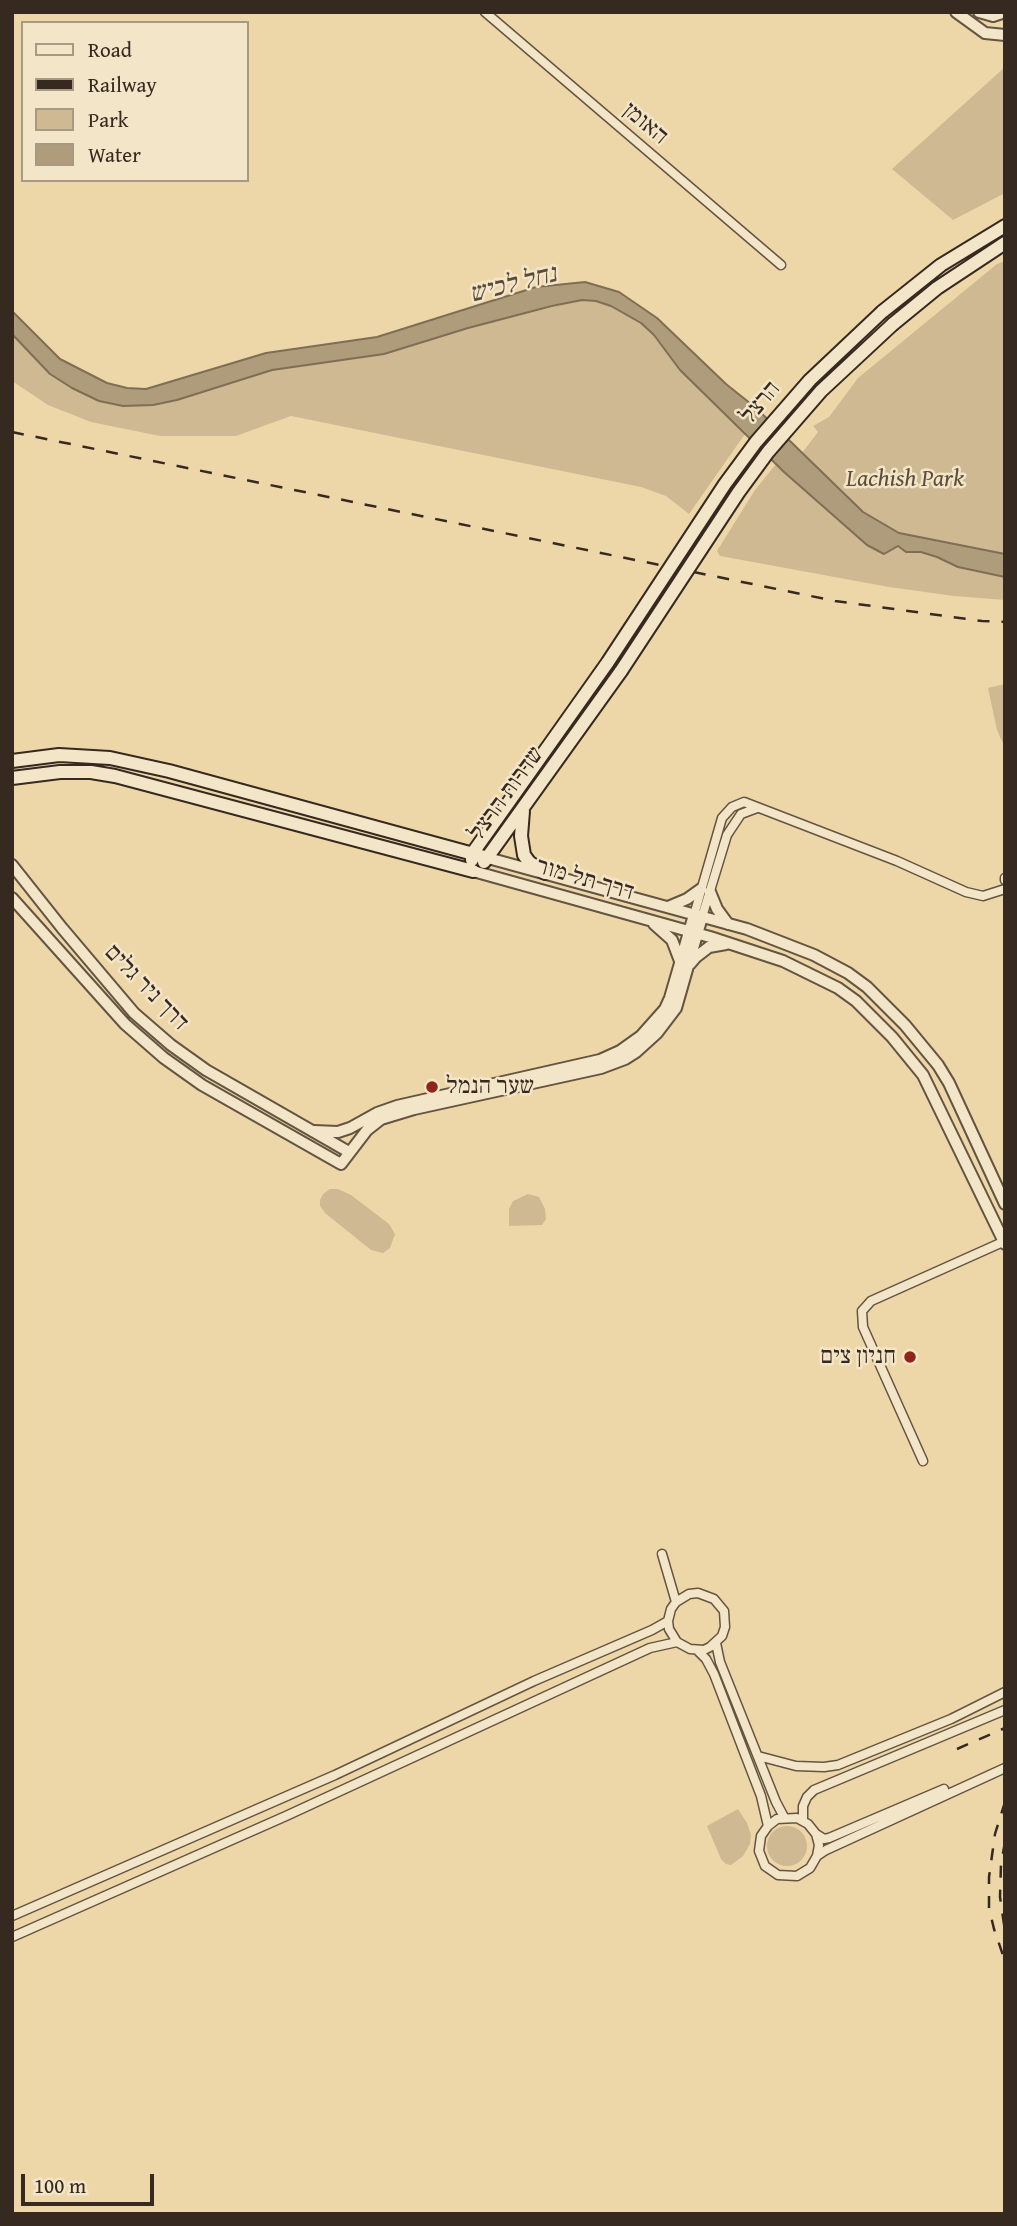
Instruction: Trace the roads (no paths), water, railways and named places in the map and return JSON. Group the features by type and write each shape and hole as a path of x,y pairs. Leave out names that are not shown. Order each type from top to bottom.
{"main road":[{"name":"הרצל","path":"608,662 725,484 756,442 810,380 882,312 941,265 1005,226"},
{"name":"הרצל","path":"621,671 738,493 768,452 821,391 892,324 937,288 1005,243"},
{"name":"שדרות הרצל","path":"473,871 472,853 608,662"},
{"name":"שדרות הרצל","path":"473,871 488,858 621,671"},
{"name":"דרך תל מור","path":"12,761 59,755 110,758 488,858"},
{"name":"דרך תל מור","path":"12,778 60,772 91,772 115,776 473,871"},
{"path":"524,808 521,836 524,855 545,873"}],"street":[{"name":"האומן","path":"485,12 781,265"},
{"path":"956,12 978,29 1002,35"},
{"path":"979,12 993,16 1005,12"},
{"path":"344,1149 381,1119 414,1109 601,1068 625,1059 644,1046 676,1008 684,965 705,891 732,824 741,814 760,807 967,892 983,896 1005,889"},
{"name":"דרך תל מור","path":"488,858 728,924 789,944 848,973 887,1005 927,1050 943,1074 1005,1204"},
{"name":"דרך ניר גלים","path":"12,865 71,939 143,1021 206,1070 344,1149 336,1161 202,1085 164,1058 125,1024 12,898"},
{"name":"דרך תל מור","path":"473,871 693,932 795,966 838,988 856,1001 892,1037 913,1061 933,1091 1004,1242"},
{"path":"668,907 705,891"},
{"path":"705,891 728,924"},
{"path":"649,920 672,940 684,965"},
{"path":"314,1131 338,1132 377,1113 397,1107 609,1057 641,1036 658,1018 684,965 709,947 730,944"},
{"path":"344,1149 361,1122"},
{"path":"923,1461 863,1327 862,1311 871,1301 1004,1242"},
{"path":"662,1554 677,1602"},
{"path":"698,1593 707,1594 720,1604 726,1618 725,1627 716,1643 704,1650 697,1650 677,1643 669,1629 668,1621 671,1609 677,1602 689,1594 698,1593"},
{"path":"12,1916 335,1775 668,1621"},
{"path":"12,1937 286,1816 650,1648 677,1643"},
{"path":"716,1643 720,1662 784,1817"},
{"path":"697,1650 706,1659 714,1674 761,1796 768,1826"},
{"path":"758,1756 796,1766 838,1765 951,1719 1005,1692"},
{"path":"803,1821 803,1806 814,1790 1005,1710"},
{"path":"817,1856 1005,1765"},
{"path":"816,1834 819,1845 817,1856 810,1868 802,1874 787,1877 765,1866 759,1851 761,1836 768,1826 784,1817 803,1821 816,1834 824,1839 829,1838 1005,1765"}],"water":[{"path":"585,282 619,292 657,318 726,384 756,408 863,512 899,533 1005,554 1005,577 958,567 921,552 906,552 898,546 884,554 867,545 784,472 680,370 654,335 641,323 596,301 582,300 552,306 384,354 272,370 153,405 123,406 99,401 72,388 50,374 12,334 12,311 60,359 107,383 146,389 266,353 377,337 536,287"}],"railway":[{"path":"12,432 835,601 1005,622"},
{"path":"957,1749 1005,1728"},
{"path":"1005,1802 995,1834 989,1877 989,1908 1005,1961"},
{"path":"1005,1842 1000,1897 1005,1931"}],"place":[{"name":"שער הנמל","path":"432,1087"},
{"name":"חניון צים","path":"910,1357"}],"water label":[{"name":"נחל לכיש","path":"513,285"}],"park label":[{"name":"Lachish Park","path":"905,480"}]}
